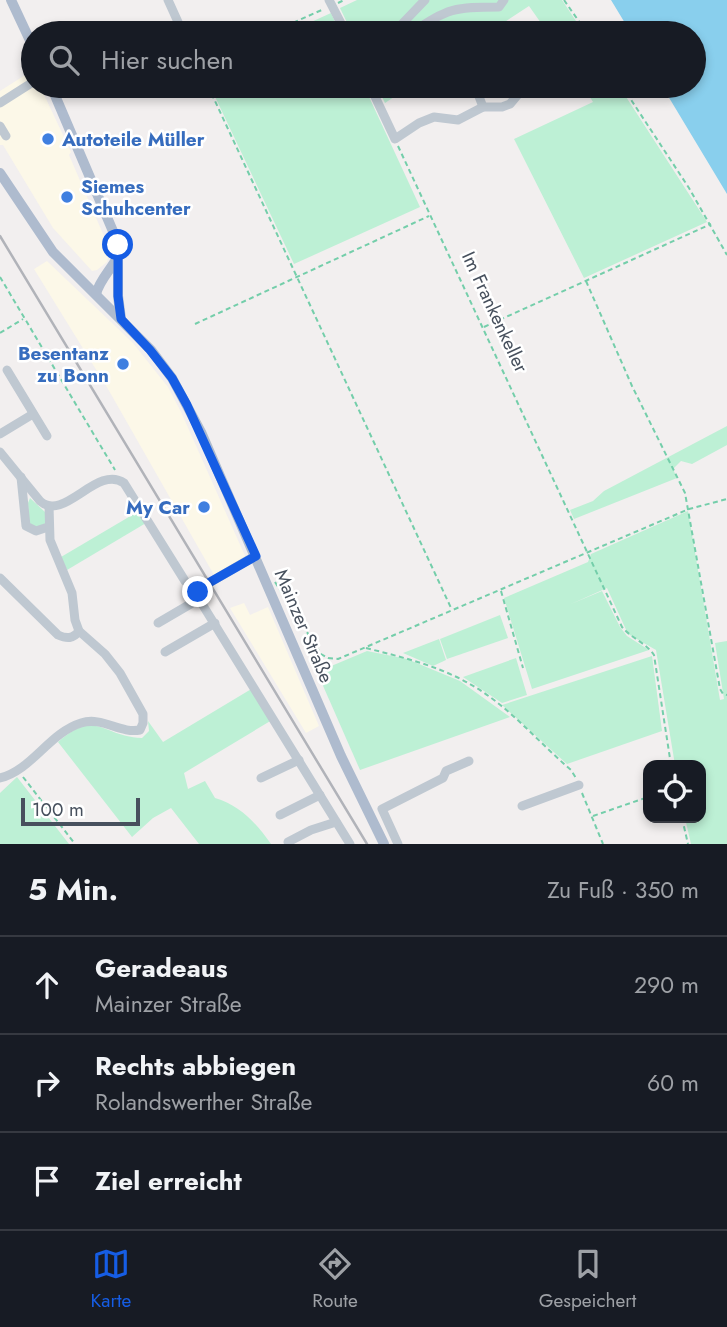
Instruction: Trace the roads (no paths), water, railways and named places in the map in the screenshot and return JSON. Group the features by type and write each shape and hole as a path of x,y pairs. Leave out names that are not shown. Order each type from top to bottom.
{"main road":[{"path":"11,0 21,21"},
{"path":"56,98 118,245 117,281 121,319"},
{"name":"Mainzer Straße","path":"0,173 52,252 121,319 172,378 256,556 341,756 384,844"},
{"path":"96,294 100,281 113,267 118,256"},
{"path":"96,294 117,281"}],"street":[{"path":"168,0 178,21"},
{"path":"405,21 425,0"},
{"path":"429,21 455,8 499,7 504,0"},
{"path":"331,3 339,21"},
{"path":"0,103 21,90"},
{"path":"376,98 395,139 419,123 434,117 458,120 483,107 510,104 515,98"},
{"path":"480,98 483,107"},
{"path":"0,126 6,136"},
{"path":"7,370 47,436"},
{"path":"0,434 33,414"},
{"path":"0,452 40,501 49,506 58,506 106,479 116,478 128,489 185,580 199,596 350,844"},
{"path":"21,477 26,526 36,531 48,527"},
{"path":"0,778 18,770 68,728 82,722 95,720 131,731 140,730 143,723 142,714 120,673 105,653 79,631 72,593 50,540 49,506"},
{"path":"158,623 199,596 205,585 256,556"},
{"path":"0,579 58,635 67,639 79,631"},
{"path":"165,652 215,623"},
{"path":"261,778 299,760"},
{"path":"398,844 382,809 443,778 446,771 469,761"},
{"path":"522,806 579,785"},
{"path":"280,815 320,795"},
{"path":"288,842 311,830 336,822"}],"water":[{"path":"611,0 727,0 727,194 669,98 706,98 706,21 624,21"}],"railway":[{"path":"0,236 367,844"}],"place":[{"name":"Autoteile Müller","path":"48,139"},
{"name":"Siemes Schuhcenter","path":"67,197"},
{"name":"Besentanz zu Bonn","path":"123,364"},
{"name":"My Car","path":"204,507"}]}
